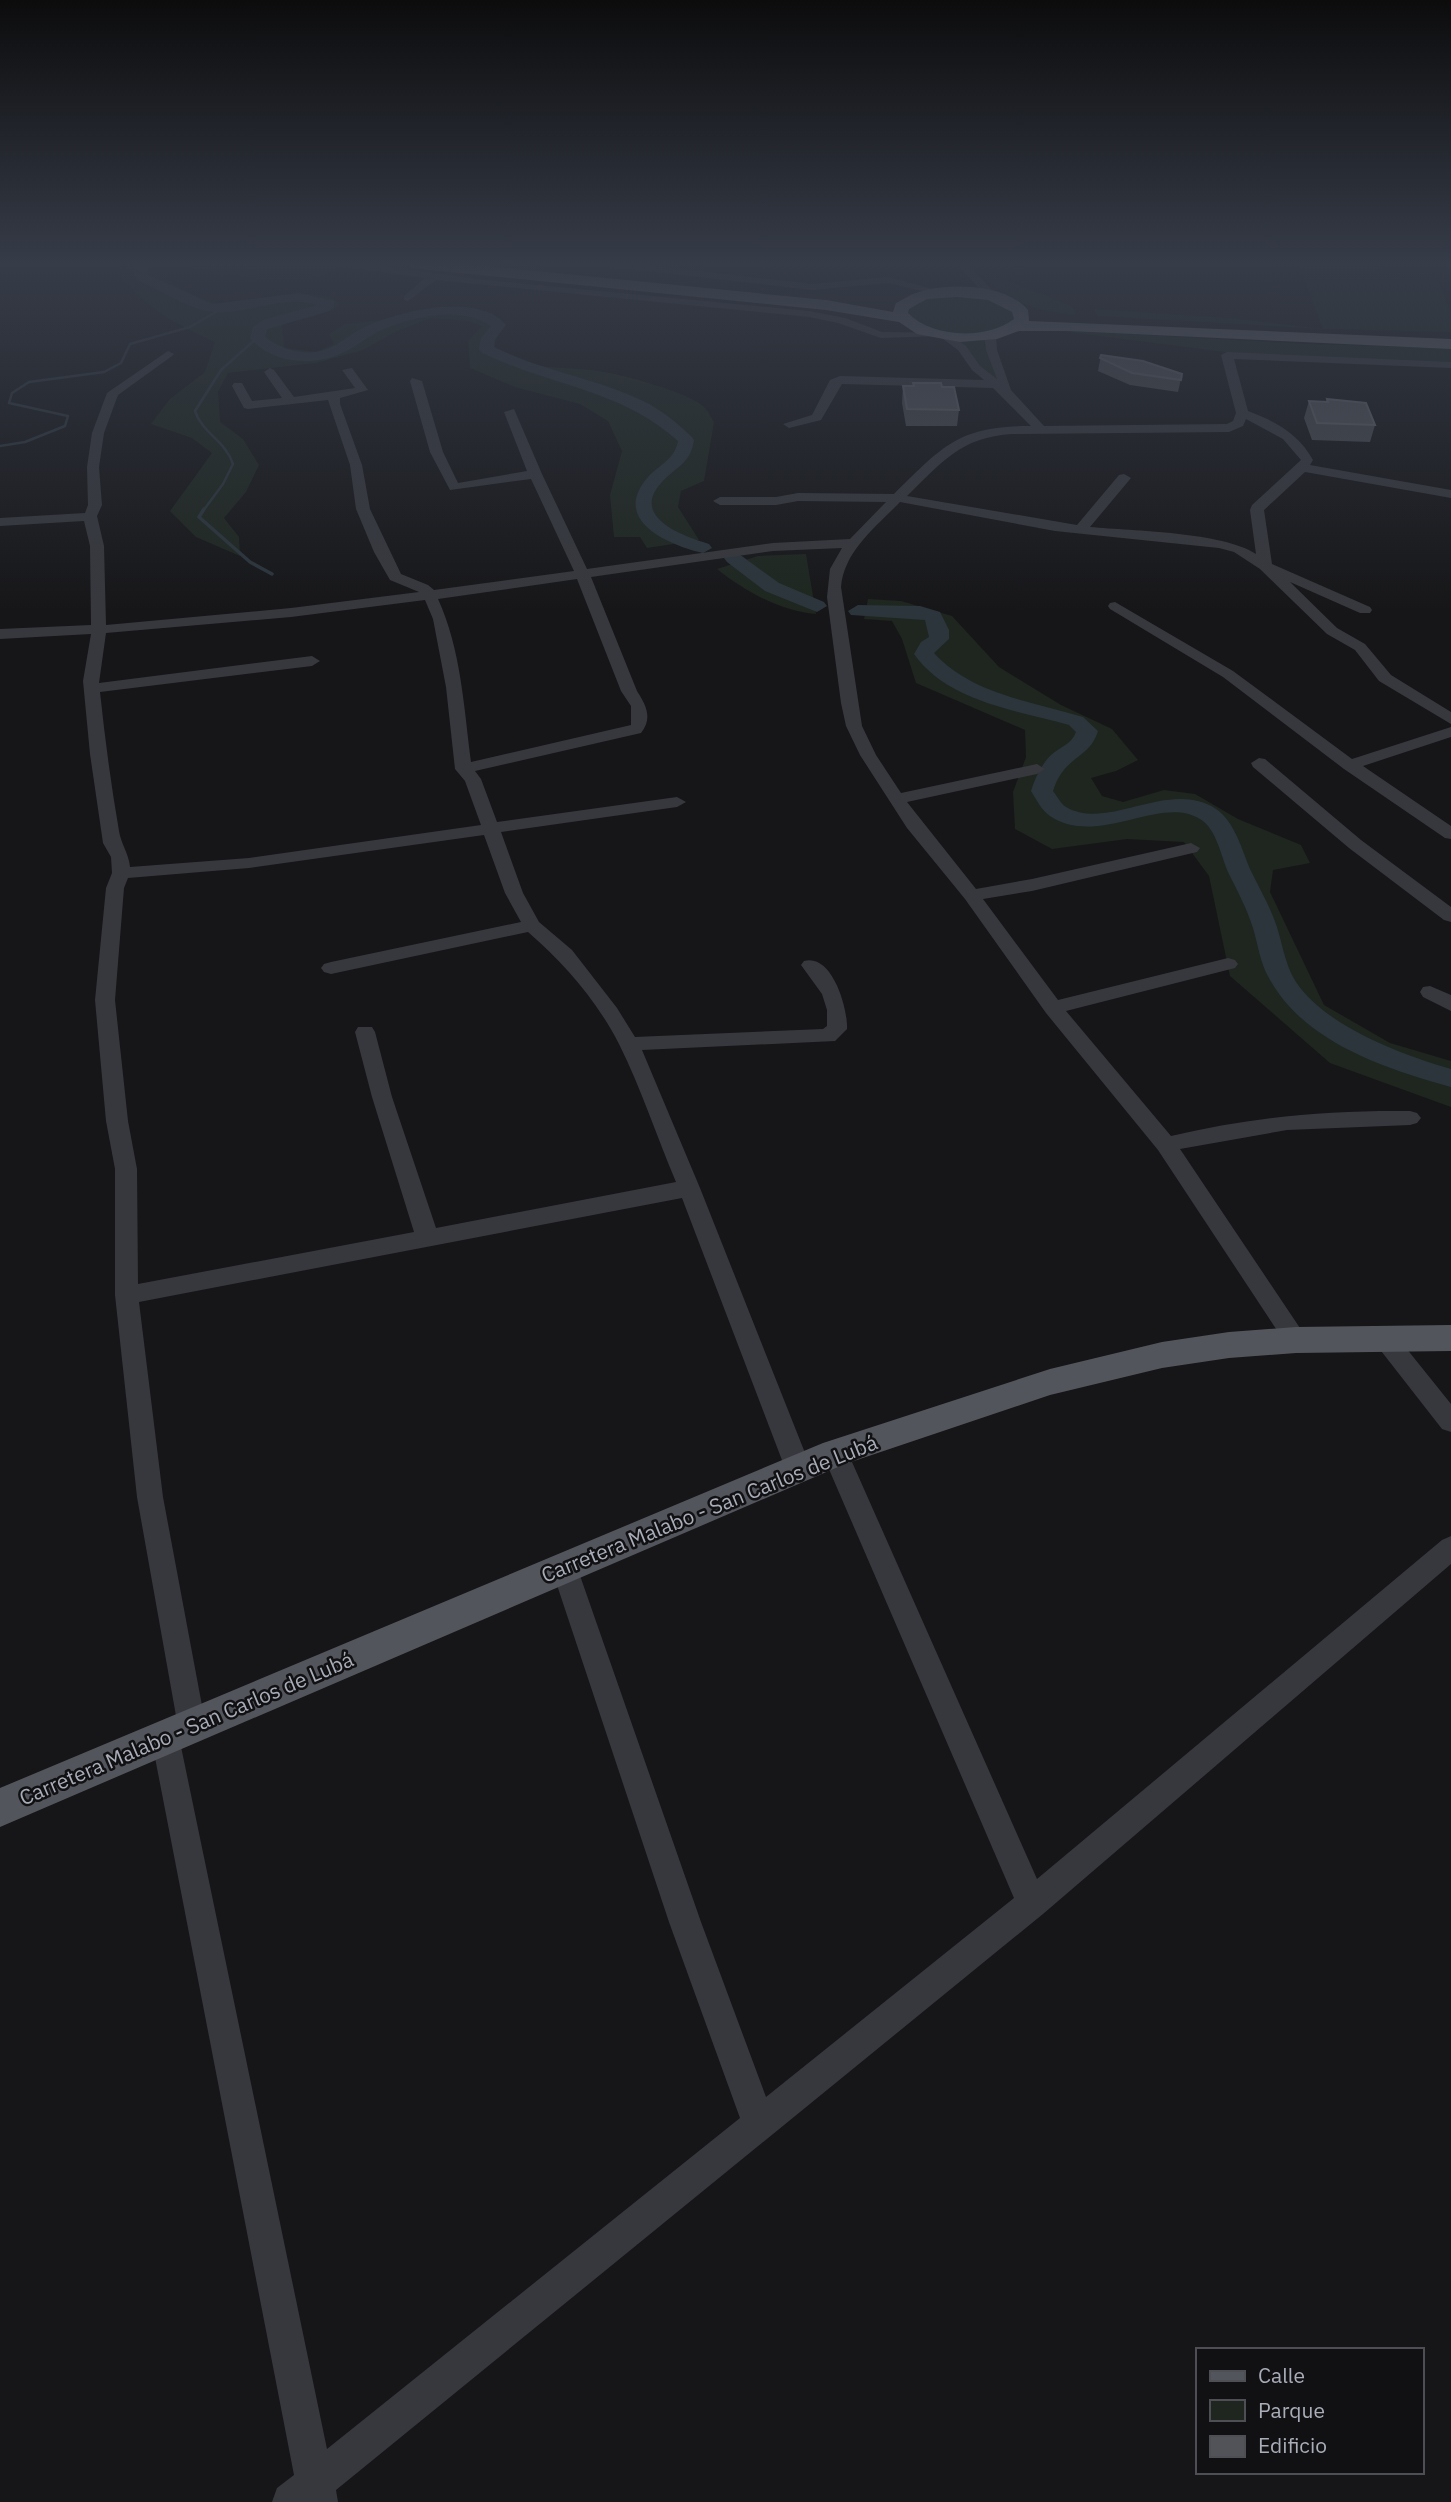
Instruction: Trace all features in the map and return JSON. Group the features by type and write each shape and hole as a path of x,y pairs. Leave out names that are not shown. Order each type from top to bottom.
{"main road":[{"name":"Carretera Malabo - San Carlos de Lubá","path":"0,1808 798,1468 835,1453 1050,1382 1150,1358 1229,1345 1296,1340 1451,1338"}],"street":[{"path":"130,380 111,398 95,444 95,505 90,516 97,546 99,631 92,664 98,754 112,843 120,857 121,873 116,887 105,1000 117,1121 126,1169 128,1295 179,1732 309,2496 759,2124 1032,1903 1451,1548"},
{"path":"276,380 290,400"},
{"path":"238,386 248,405 334,396 362,390 355,380"},
{"path":"789,424 817,417 834,383 840,380 999,387"},
{"path":"990,380 1041,430"},
{"path":"999,387 1001,380"},
{"path":"1233,380 1242,413 1239,423 1221,429 1006,431 964,439 898,498 855,542 834,583 834,597 849,703 861,741 896,799 971,895 1053,1008 1166,1145 1296,1340"},
{"path":"416,381 428,428 447,476 455,487 535,474"},
{"path":"334,396 334,404 356,465 363,509 381,552 395,577 423,588 429,594 440,619 449,658 463,769 473,779 514,893 532,925 565,954 610,1013 629,1044 689,1188 798,1468"},
{"path":"463,769 626,732 639,725 639,706 629,691 582,573 535,474 510,412"},
{"path":"1242,413 1265,421 1282,432 1307,460 1259,505 1257,510 1265,566 1332,631 1360,647 1385,678 1451,719"},
{"path":"1302,467 1451,494"},
{"path":"1080,530 1124,478"},
{"path":"720,501 766,502 798,497 898,498 1055,527 1219,544 1238,550 1265,566 1365,610"},
{"path":"0,522 90,516"},
{"path":"0,634 99,631 221,621 788,545 826,537 855,542"},
{"path":"788,545 855,542"},
{"path":"1115,606 1228,674 1350,765 1451,834"},
{"path":"93,688 312,661"},
{"path":"1350,765 1451,732"},
{"path":"1258,763 1355,844 1451,916"},
{"path":"896,799 1037,769"},
{"path":"121,873 249,863 677,802"},
{"path":"971,895 1044,882 1191,848"},
{"path":"331,968 532,925"},
{"path":"1053,1008 1228,964"},
{"path":"629,1044 828,1037 836,1029 836,1003 829,985 811,965"},
{"path":"1430,992 1451,1004"},
{"path":"366,1032 382,1097 427,1236"},
{"path":"1166,1145 1213,1132 1277,1123 1348,1117 1410,1118"},
{"path":"128,1295 689,1188"},
{"path":"1386,1340 1451,1422"},
{"path":"835,1453 1032,1903"},
{"path":"564,1567 685,1922 759,2124"}],"green space":[{"path":"195,380 224,380 218,392 220,422 243,439 259,465 246,492 224,518 239,537 240,556 196,537 170,511 212,453 192,438 151,424 170,399"},
{"path":"498,380 637,380 698,402 714,422 704,481 681,491 678,507 699,540 647,548 640,537 614,537 610,495 622,451 608,421 580,404"},
{"path":"806,554 816,614 777,605 717,569 758,556"},
{"path":"868,599 901,601 952,616 999,667 1061,705 1112,729 1138,760 1116,771 1091,778 1102,796 1123,802 1164,790 1195,794 1238,819 1301,845 1310,863 1273,870 1270,892 1324,1005 1390,1043 1451,1061 1451,1107 1330,1063 1230,976 1209,876 1184,842 1127,839 1052,849 1015,829 1013,792 1026,757 1025,730 916,683 902,639 892,621 864,619"}],"building":[{"path":"913,383 941,383 942,387 954,387 959,410 907,409 903,386 914,386"},
{"path":"1327,399 1366,403 1375,425 1317,423 1309,401 1328,402"}],"waterway":[{"path":"0,446 25,442 65,426 68,416 9,403 12,393 29,382 46,380"},
{"path":"203,511 223,484 233,464 225,449 198,419 195,411 215,380"},
{"path":"567,380 640,406 664,420 686,440 684,454 649,487 643,499 644,510 649,520 658,528 703,548"},
{"path":"204,509 199,517 250,562 272,574"},
{"path":"733,558 772,587 817,606"},
{"path":"858,611 920,612 933,616 939,630 939,639 928,646 924,654 936,668 972,689 1076,721 1087,731 1083,744 1056,763 1045,782 1042,791 1056,810 1074,819 1096,820 1168,806 1189,806 1208,814 1219,826 1227,842 1259,911 1278,971 1293,996 1310,1012 1356,1042 1407,1064 1451,1078"}]}
